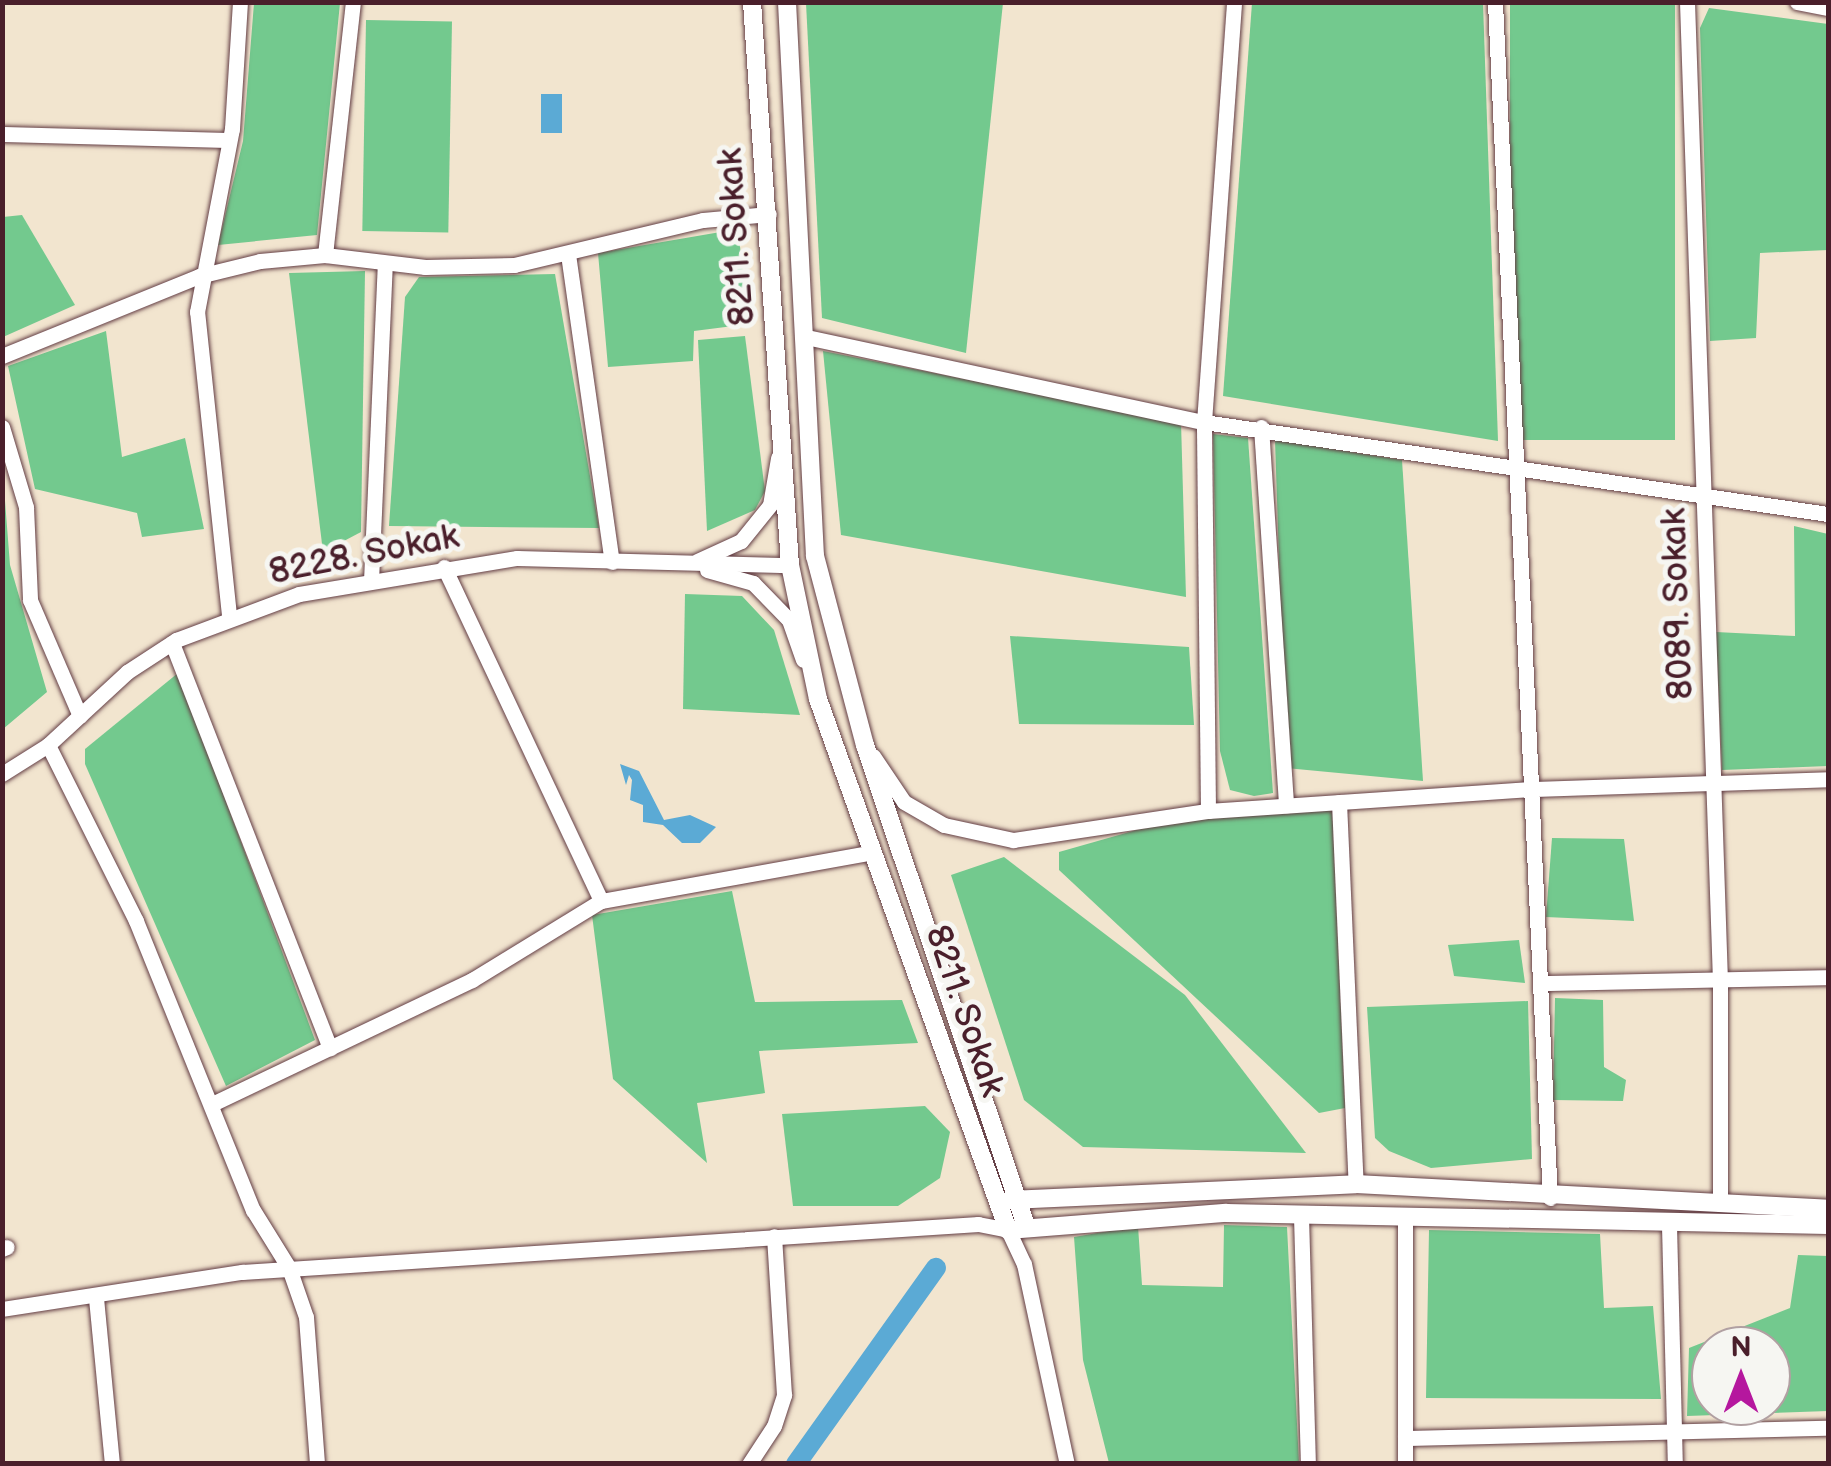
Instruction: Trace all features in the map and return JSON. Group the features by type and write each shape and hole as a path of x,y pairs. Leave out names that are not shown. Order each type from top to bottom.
{"street":[{"path":"230,615 197,312 199,276 229,140 240,2"},
{"name":"8211. Sokak","path":"752,2 790,565 818,699 995,1201 1017,1228"},
{"path":"788,2 815,556 865,745 1018,1198 1017,1228 1068,1464"},
{"path":"1208,811 1204,422 1234,2"},
{"path":"1496,2 1513,467 1544,983 1550,1198"},
{"name":"8089. Sokak","path":"1687,2 1720,981 1720,1204"},
{"path":"1796,2 1828,8"},
{"path":"325,255 354,3"},
{"path":"2,134 229,140"},
{"path":"2,356 199,276 260,261 325,255 385,264 468,269 568,254 703,220 769,214"},
{"path":"568,254 612,562"},
{"path":"372,580 385,264"},
{"path":"806,338 1204,422 1828,514"},
{"path":"2,427 26,506 30,600 80,716"},
{"path":"1261,428 1286,806"},
{"path":"689,565 741,542 770,505 782,436"},
{"name":"8228. Sokak","path":"2,774 48,745 126,672 172,643 230,615 372,580 517,558 790,565"},
{"path":"689,565 753,583 788,620 818,699"},
{"path":"444,567 601,901"},
{"path":"172,643 330,1048"},
{"path":"48,745 136,921 254,1210 288,1268 306,1318 317,1464"},
{"path":"865,745 904,802 944,825 1012,840 1208,811 1534,788 1828,779"},
{"path":"1339,802 1356,1184"},
{"path":"212,1104 472,980 601,901 873,852"},
{"path":"1544,983 1828,977"},
{"path":"978,1224 995,1201 1018,1198 1356,1184 1550,1198 1828,1209"},
{"path":"2,1309 288,1268 978,1224 1017,1228 1226,1213 1405,1222 1828,1224"},
{"path":"1301,1216 1308,1464"},
{"path":"1405,1222 1405,1464"},
{"path":"1669,1225 1675,1464"},
{"path":"749,1464 774,1426 784,1394 774,1236"},
{"path":"96,1298 112,1464"},
{"path":"1405,1438 1673,1428 1828,1428"}],"green space":[{"path":"254,3 340,3 317,235 218,245 243,141"},
{"path":"806,3 1003,3 966,353 822,318"},
{"path":"1252,3 1483,3 1498,441 1223,396"},
{"path":"1510,3 1675,3 1675,440 1510,440"},
{"path":"1709,8 1828,24 1828,250 1760,253 1756,338 1710,341 1700,28"},
{"path":"366,20 452,22 448,232 362,231"},
{"path":"22,215 75,305 3,337 3,217"},
{"path":"738,229 749,324 694,331 693,361 608,367 598,253"},
{"path":"365,271 361,532 323,552 289,273"},
{"path":"555,274 599,528 389,526 405,297 419,277"},
{"path":"106,331 122,457 185,438 204,529 142,537 137,513 35,489 8,366"},
{"path":"745,336 765,491 755,510 707,531 698,340"},
{"path":"823,351 1181,422 1186,597 841,535"},
{"path":"1213,434 1248,438 1273,793 1254,796 1230,790 1220,751"},
{"path":"1275,440 1402,460 1423,781 1286,768"},
{"path":"3,475 10,565 47,692 3,729"},
{"path":"1794,526 1828,534 1828,766 1722,770 1716,632 1795,636"},
{"path":"685,594 742,596 774,630 800,715 683,709"},
{"path":"1010,636 1189,647 1194,725 1019,724"},
{"path":"178,673 315,1040 226,1086 85,764 85,749"},
{"path":"1332,802 1345,1108 1319,1113 1059,870 1059,852 1161,823"},
{"path":"1552,838 1624,839 1634,921 1546,917"},
{"path":"1004,857 1185,995 1306,1153 1083,1147 1024,1100 951,875"},
{"path":"732,891 755,1002 902,1000 918,1043 759,1051 765,1093 697,1103 707,1163 613,1079 592,915"},
{"path":"1519,940 1525,983 1454,976 1448,945"},
{"path":"1555,998 1603,1000 1604,1067 1626,1080 1623,1101 1553,1100"},
{"path":"1528,1001 1532,1159 1431,1168 1389,1151 1375,1138 1367,1007"},
{"path":"925,1106 950,1132 940,1178 898,1206 793,1206 782,1114"},
{"path":"1224,1225 1287,1227 1299,1463 1109,1463 1083,1360 1074,1237 1138,1226 1142,1285 1223,1287"},
{"path":"1429,1230 1600,1234 1604,1308 1653,1306 1661,1399 1426,1398"},
{"path":"1798,1255 1828,1256 1828,1411 1791,1412 1791,1326 1745,1326 1790,1308"},
{"path":"1689,1348 1691,1416 1687,1416"}],"water":[{"path":"541,94 562,94 562,133 541,133"},
{"path":"620,764 639,771 664,820 690,815 716,827 700,843 682,843 663,825 643,822 643,805 630,800 632,780 629,775 626,785"}],"waterway":[{"path":"796,1464 936,1268"}]}
